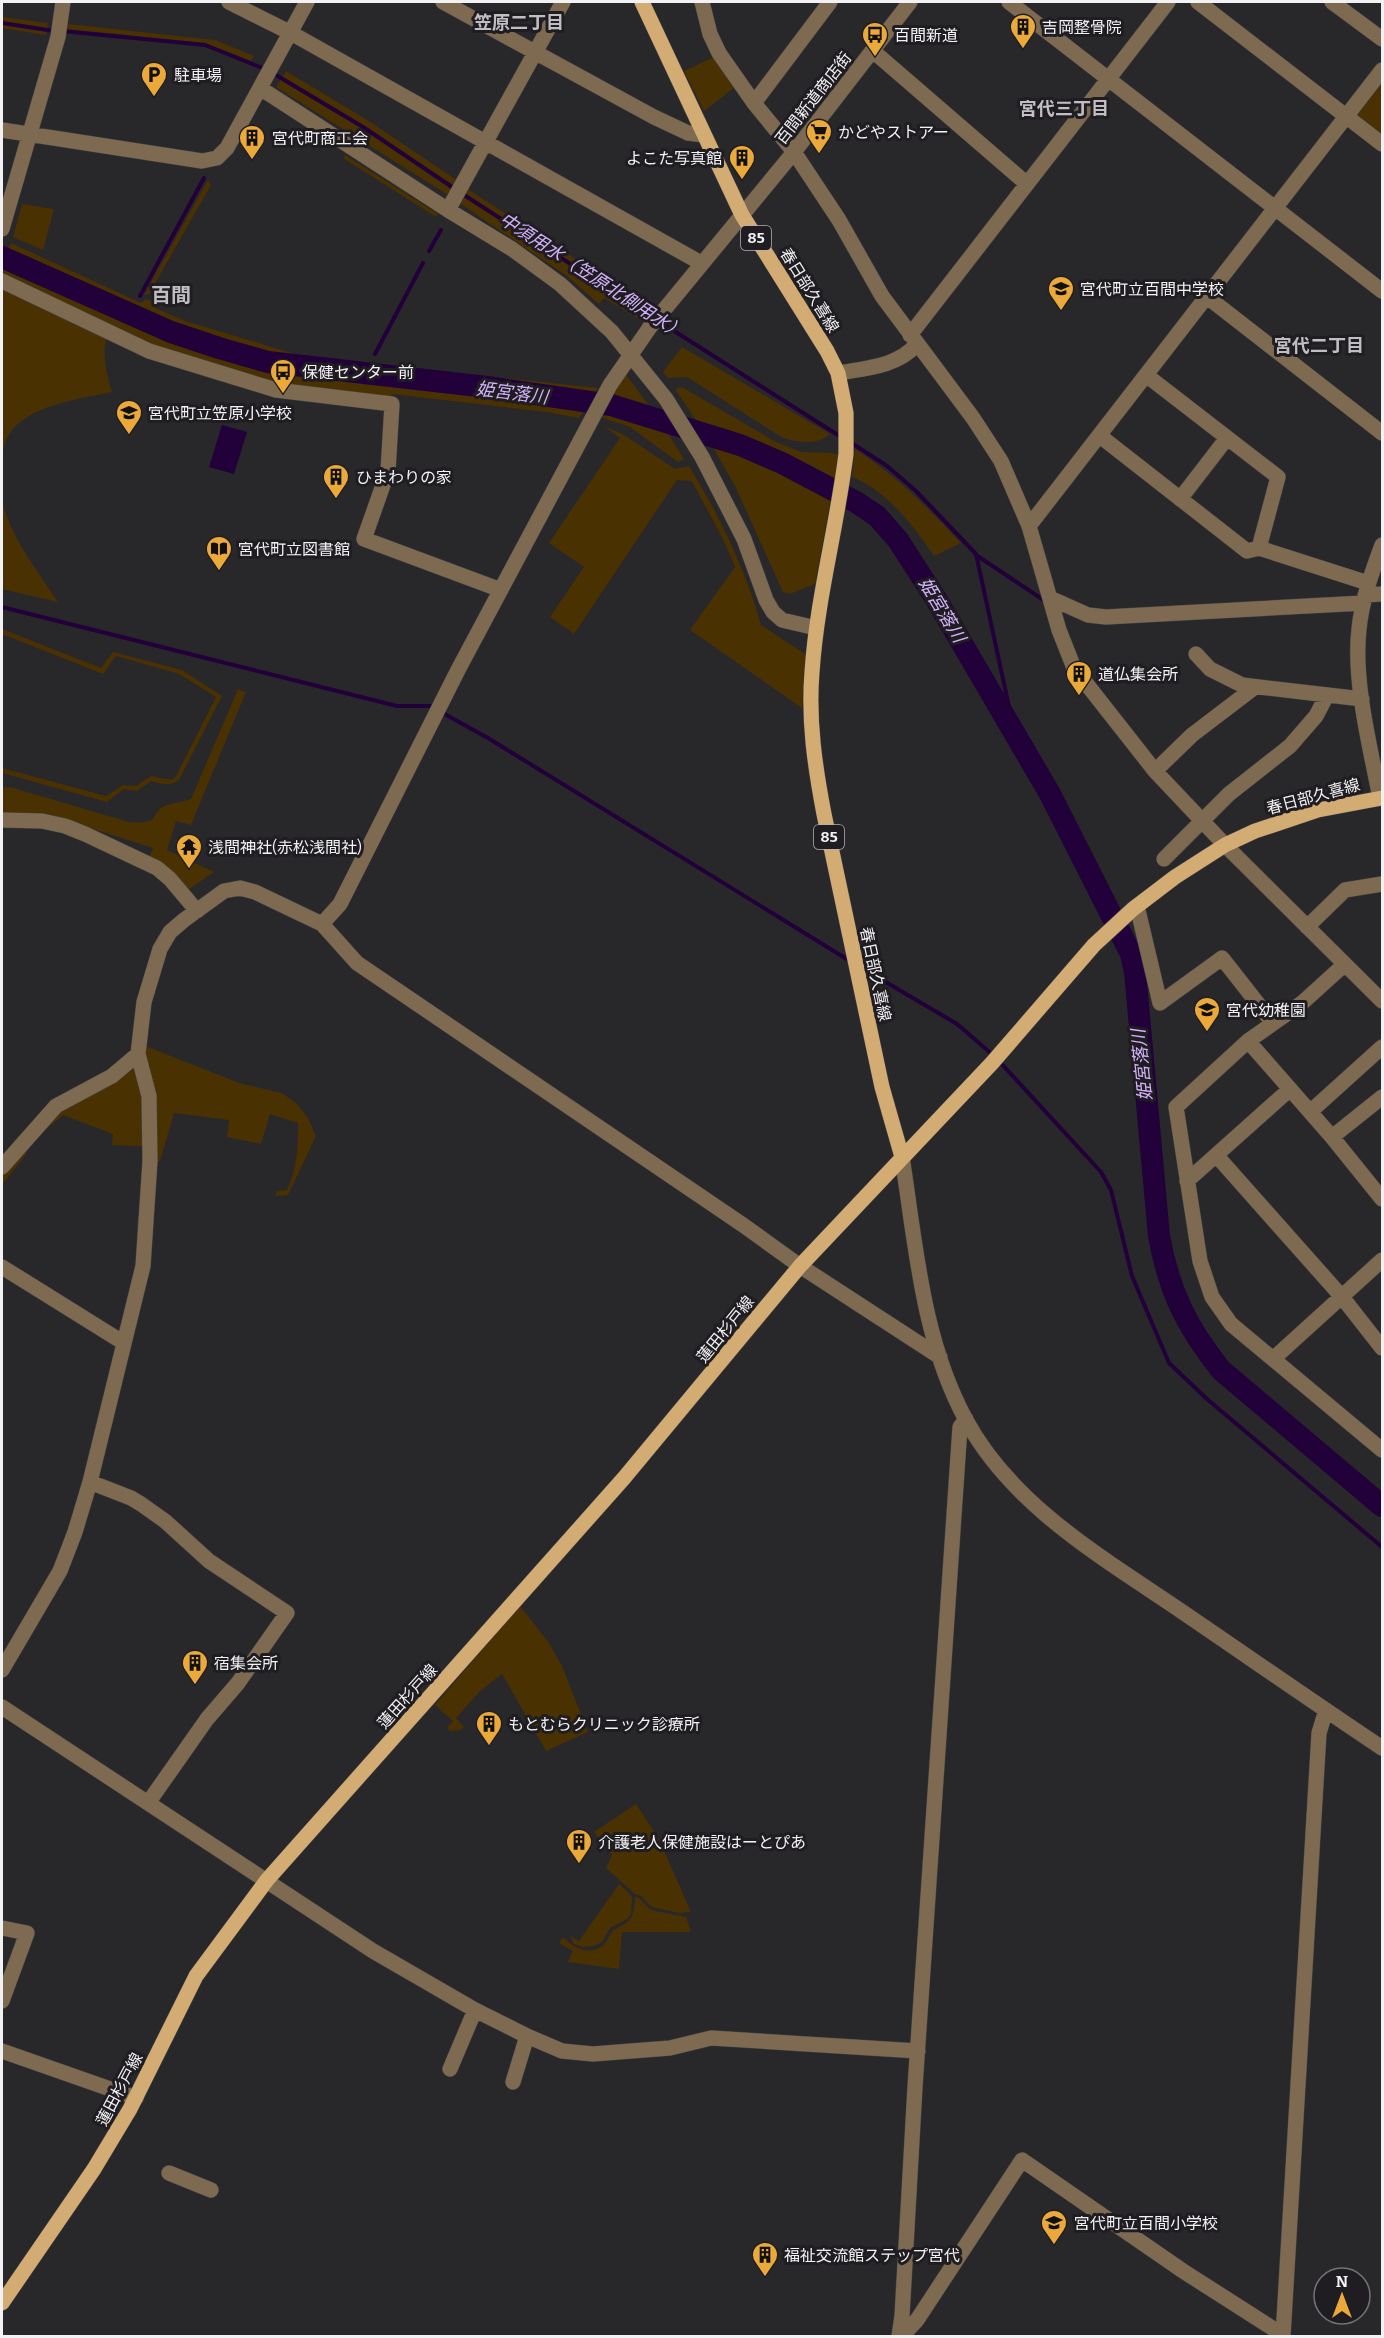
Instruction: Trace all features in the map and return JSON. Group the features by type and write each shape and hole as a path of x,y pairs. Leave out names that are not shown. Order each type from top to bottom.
{"main road":[{"name":"春日部久喜線","path":"642,2 742,215 827,351 842,386 848,428 843,477 816,628 812,675 812,720 816,771 882,1087 902,1157"},
{"name":"春日部久喜線","path":"902,1157 992,1063 1094,945 1135,907 1175,877 1225,845 1256,831 1345,804 1381,798"},
{"name":"蓮田杉戸線","path":"2,2303 94,2169 136,2097 196,1976 267,1880 624,1478 800,1266 902,1157"}],"street":[{"path":"2,229 59,30 63,2"},
{"path":"229,2 291,33 701,263"},
{"path":"2,130 202,161 210,160 227,148 308,2"},
{"path":"443,2 654,117 688,133 704,135"},
{"path":"451,205 563,2"},
{"path":"702,2 710,34 719,53 794,152 838,220 882,296 973,418 1001,461 1029,526 1059,630 1074,668 1155,771 1225,845 1383,1001"},
{"path":"754,102 830,2"},
{"name":"百間新道商店街","path":"322,924 340,904 501,590 610,385 655,321 794,152 910,2"},
{"path":"1009,2 1383,291"},
{"path":"838,373 890,363 909,353 914,340 1026,184 1168,2"},
{"path":"1198,2 1383,144"},
{"path":"1332,2 1383,39"},
{"path":"873,51 1026,184"},
{"path":"1029,526 1383,70"},
{"path":"262,83 451,205 560,284 612,332 666,399 696,449 744,539 766,600 773,612 782,620 816,628"},
{"path":"2,280 149,351 276,390 392,404 388,471 364,539 501,590"},
{"path":"1206,296 1383,433"},
{"path":"1146,375 1278,477 1259,548"},
{"path":"1100,436 1247,551 1259,548 1365,593"},
{"path":"1180,499 1227,438"},
{"path":"1381,798 1362,699 1358,648 1365,593 1383,545"},
{"path":"1050,598 1088,615 1106,617 1365,593 1383,594"},
{"path":"1196,654 1210,669 1242,685 1362,699"},
{"path":"1155,771 1192,735 1255,687"},
{"path":"1164,859 1229,794 1290,746 1316,716 1327,695"},
{"path":"2,820 42,821 65,826 85,834 157,868 171,879 197,911"},
{"path":"1307,927 1345,890 1383,884"},
{"path":"2,1670 60,1571 75,1532 90,1482 143,1266 150,1161 149,1096 138,1054 144,1002 160,949 170,932 224,891 240,888 255,892 322,924 357,963 800,1266 940,1357"},
{"path":"1135,907 1160,1003 1222,958 1274,1023"},
{"path":"1345,964 1302,1004 1248,1041 1176,1107 1200,1261 1212,1297 1231,1324 1383,1450"},
{"path":"1248,1041 1383,1199"},
{"path":"1310,1112 1383,1047"},
{"path":"2,1167 56,1106 112,1076 138,1054"},
{"path":"1187,1181 1289,1090"},
{"path":"1332,1137 1383,1097"},
{"path":"1216,1155 1342,1297 1383,1348"},
{"path":"902,1157 916,1260 929,1323 940,1357 966,1419 990,1456 1026,1498 1094,1551 1383,1748"},
{"path":"1274,1359 1383,1260"},
{"path":"2,1267 124,1342"},
{"path":"900,2337 960,1427 966,1419"},
{"path":"90,1482 141,1504 165,1521 209,1561 287,1613 238,1683 207,1719 148,1803"},
{"path":"2,1707 373,1951 474,2010 526,2036 562,2050 593,2054 670,2048 711,2038 918,2051"},
{"path":"900,2337 917,2320 1022,2160 1283,2336 1319,1733 1326,1710"},
{"path":"2,1928 27,1933 2,2001"},
{"path":"450,2069 474,2010"},
{"path":"513,2082 526,2036"},
{"path":"2,2051 136,2097"},
{"path":"169,2173 211,2190"}],"shaded area":[{"path":"2,17 48,23 46,35 2,28"},
{"path":"68,24 215,40 254,56 251,61 204,43 67,29"},
{"path":"716,56 735,87 704,111 684,71"},
{"path":"286,71 369,121 458,181 448,195 276,87"},
{"path":"1382,76 1382,139 1352,116"},
{"path":"345,155 438,214 436,217 343,158"},
{"path":"208,180 211,185 149,294 144,295"},
{"path":"466,188 656,311 645,323 604,298 599,304 567,276 458,202"},
{"path":"22,204 54,209 43,250 13,237"},
{"path":"11,243 141,303 146,299 153,302 155,308 185,321 305,357 598,388 594,394 298,362 233,346 168,325 6,253"},
{"path":"2,262 177,342 237,361 299,376 453,388 586,408 579,418 547,412 392,394 390,398 276,385 147,347 2,276"},
{"path":"2,287 107,337 105,357 112,392 54,405 26,418 7,438 2,456"},
{"path":"682,347 830,434 813,442 783,438 687,377 668,378 663,372"},
{"path":"625,373 652,410 631,402 610,398"},
{"path":"682,387 776,442 801,452 839,455 834,483 805,467 698,423 675,389"},
{"path":"603,411 646,420 664,427 684,459 678,462 630,427 600,417"},
{"path":"222,425 247,432 234,474 209,467"},
{"path":"604,426 624,435 675,469 689,466 731,543 748,584 761,625 805,654 802,708 690,630 735,567 692,481 677,480 574,634 550,617 584,567 549,543 620,438"},
{"path":"710,442 763,460 831,497 815,584 790,594 783,592 735,486"},
{"path":"855,449 898,481 961,543 934,556 908,521 888,500 865,483 852,477"},
{"path":"2,497 16,538 58,602 2,589"},
{"path":"2,629 101,668 113,652 182,670 222,696 179,780 169,784 151,781 137,791 124,789 107,802 2,773 2,768 106,796 123,785 136,786 151,776 172,780 216,697 179,674 116,656 103,674 2,634"},
{"path":"238,689 246,692 191,825 176,821 167,850 214,872 185,892 148,860 153,848 68,821 2,815 2,788 10,787 129,822 147,822 161,808 191,799"},
{"path":"143,1045 239,1083 282,1093 296,1103 308,1118 316,1136 288,1195 275,1196 277,1191 287,1190 293,1174 298,1123 270,1114 261,1144 227,1137 229,1120 174,1113 160,1161 153,1161 153,1147 112,1145 113,1134 63,1115 44,1131 41,1130 24,1151 27,1153 2,1185 2,1170 60,1108"},
{"path":"520,1606 549,1643 562,1666 588,1732 546,1751 502,1674 480,1691 456,1718 464,1727 460,1730 450,1731 447,1728 453,1721 435,1705"},
{"path":"636,1804 659,1839 691,1912 679,1913 652,1907 606,1868 612,1855 594,1832"},
{"path":"619,1884 632,1898 631,1914 627,1919 610,1928 602,1942 594,1946 583,1947 574,1944 570,1936 579,1941"},
{"path":"635,1897 651,1910 686,1917 691,1932 622,1932 619,1969 568,1962 573,1951 559,1943 563,1937 572,1945 583,1949 599,1948 614,1930 630,1918"}],"waterway":[{"name":"中須用水（笠原北側用水）","path":"2,23 54,31"},
{"name":"中須用水（笠原北側用水）","path":"62,31 205,45 265,69"},
{"name":"中須用水（笠原北側用水）","path":"271,72 363,127 455,189"},
{"path":"140,296 204,178"},
{"name":"中須用水（笠原北側用水）","path":"461,193 654,318"},
{"path":"429,251 441,230"},
{"name":"姫宮落川","path":"2,257 171,332 268,362 487,387 611,405 740,445 782,463 856,502 877,516 898,540 936,599 1050,794 1131,954 1135,972 1159,1236 1168,1274 1189,1323 1221,1370 1382,1506"},
{"path":"375,354 423,263"},
{"name":"中須用水（笠原北側用水）","path":"660,322 841,437"},
{"name":"中須用水（笠原北側用水）","path":"850,442 887,466 916,491 976,554 1014,730"},
{"path":"976,555 1045,601"},
{"path":"2,607 397,706 432,706 435,708"},
{"path":"441,712 488,738 850,961"},
{"path":"862,968 957,1024 993,1055"},
{"path":"998,1060 1101,1172 1111,1190 1132,1276 1169,1363 1207,1399 1382,1547"}],"place":[{"name":"吉岡整骨院","path":"1023,50"},
{"name":"百間新道","path":"875,58"},
{"name":"駐車場","path":"154,98"},
{"name":"かどやストアー","path":"819,155"},
{"name":"宮代町商工会","path":"252,161"},
{"name":"よこた写真館","path":"742,181"},
{"name":"宮代町立百間中学校","path":"1061,312"},
{"name":"保健センター前","path":"283,395"},
{"name":"宮代町立笠原小学校","path":"129,436"},
{"name":"ひまわりの家","path":"336,500"},
{"name":"宮代町立図書館","path":"219,572"},
{"name":"道仏集会所","path":"1079,697"},
{"name":"浅間神社(赤松浅間社)","path":"189,870"},
{"name":"宮代幼稚園","path":"1207,1033"},
{"name":"宿集会所","path":"195,1686"},
{"name":"もとむらクリニック診療所","path":"489,1747"},
{"name":"介護老人保健施設はーとぴあ","path":"579,1865"},
{"name":"宮代町立百間小学校","path":"1054,2246"},
{"name":"福祉交流館ステップ宮代","path":"765,2278"}],"district":[{"name":"笠原二丁目","path":"519,23"},
{"name":"宮代三丁目","path":"1064,109"},
{"name":"百間","path":"171,295"},
{"name":"宮代二丁目","path":"1319,346"}]}
